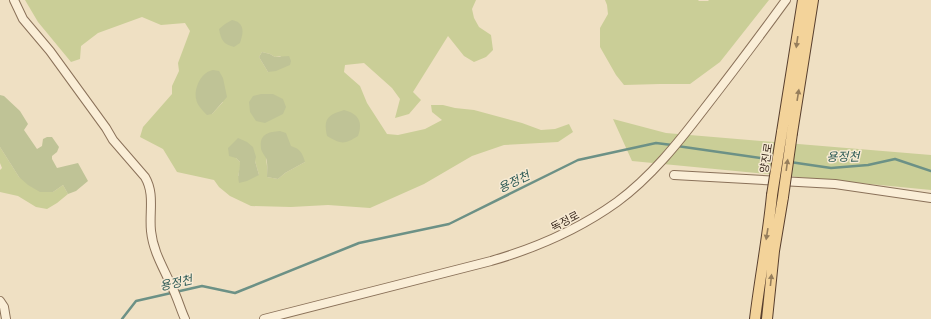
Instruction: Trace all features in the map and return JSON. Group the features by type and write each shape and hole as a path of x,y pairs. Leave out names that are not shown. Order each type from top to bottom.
{"main road":[{"name":"양진로","path":"787,133 813,0"},
{"name":"양진로","path":"767,319 778,196 803,1"},
{"name":"양진로","path":"755,319 759,283 770,221 778,196"}],"street":[{"path":"14,0 23,19 50,51 106,128 113,140 149,183 152,199 151,219 154,250 172,286 185,319"},
{"name":"독정로","path":"264,319 491,261 535,247 563,235 604,211 628,194 664,158 752,47 786,0"},
{"path":"674,175 835,184 931,198"},
{"path":"0,301 4,307 6,316"}],"green space":[{"path":"25,0 476,0 472,9 474,18 479,27 491,35 493,50 486,57 474,62 464,56 448,36 413,92 421,100 409,114 395,118 400,99 392,88 364,63 345,65 344,72 360,86 367,103 387,134 398,135 425,129 442,120 432,112 431,105 443,105 474,110 522,123 541,130 555,129 569,124 573,132 558,142 504,145 472,156 424,184 370,208 328,205 291,207 251,206 230,196 219,187 214,180 177,172 163,149 140,137 143,127 172,94 172,86 179,71 178,63 190,31 185,23 161,25 142,17 98,33 81,46 80,59 71,62 38,22","holes":["262,52 275,57 281,56 268,72 259,57","196,99 223,102 212,114","236,158 255,161 259,175 238,176 240,162","266,158 305,162 285,173 278,179 267,177"]},
{"path":"605,0 769,0 720,62 690,84 624,85 616,75 600,47 600,28 608,14"},
{"path":"232,20 237,21 242,27 240,43 234,47 223,41 219,29"},
{"path":"262,52 275,57 289,56 291,61 290,65 276,71 268,72 259,57"},
{"path":"209,71 219,71 223,78 227,97 212,114 207,115 200,108 197,101 196,90 202,77"},
{"path":"273,94 283,99 286,107 283,114 265,123 256,121 250,112 249,102 253,96"},
{"path":"0,95 4,96 20,111 28,124 24,130 37,149 42,146 43,139 52,137 59,147 57,152 52,156 57,168 78,163 88,181 76,191 68,194 63,185 53,192 40,192 28,185 19,177 0,147"},
{"path":"344,110 356,116 360,123 360,127 358,136 346,142 339,142 327,136 326,121 334,114"},
{"path":"613,119 666,133 931,155 931,190 632,161"},
{"path":"280,131 286,133 291,146 300,151 305,162 285,173 278,179 267,177 267,160 261,149 261,140 268,133"},
{"path":"238,138 247,142 253,147 259,175 239,183 238,177 240,162 236,158 229,156 228,148"},
{"path":"0,147 19,177 53,192 63,185 68,194 47,209 36,207 18,196 0,192 0,170 2,168 0,163"}],"waterway":[{"name":"용정천","path":"122,319 136,301 202,286 235,293 359,243 449,224 578,160 656,143 672,145"},
{"name":"용정천","path":"677,146 775,160"},
{"name":"용정천","path":"790,162 831,168 868,165 895,159 931,171"}]}
